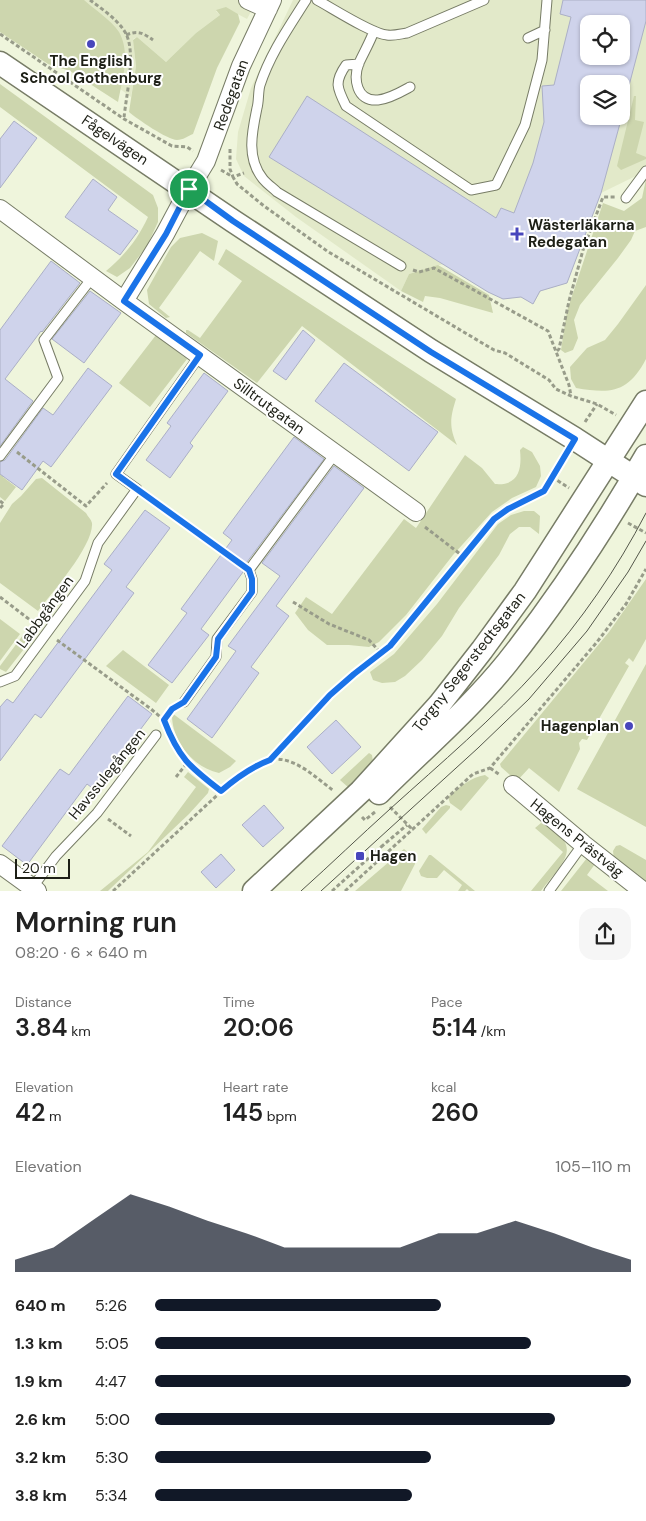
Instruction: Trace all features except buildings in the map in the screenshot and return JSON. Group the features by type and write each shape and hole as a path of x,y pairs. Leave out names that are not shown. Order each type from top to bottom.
{"street":[{"path":"248,0 270,4"},
{"name":"Redegatan","path":"189,189 206,161 241,66 270,4"},
{"name":"Fågelvägen","path":"0,63 431,352 575,439 640,481"},
{"path":"124,301 166,234 189,189"},
{"name":"Silltrutgatan","path":"0,209 92,278 416,512"},
{"name":"Torgny Segerstedtsgatan","path":"254,891 361,791 439,705 525,590 646,402"},
{"name":"Torgny Segerstedtsgatan","path":"274,891 460,714 506,664 640,481 646,456"},
{"name":"Hagens Prästväg","path":"513,784 583,844 643,891"},
{"path":"0,864 35,890"}],"lane":[{"path":"306,0 267,65 259,88 252,143 252,156 256,168 263,179 278,192 401,266"},
{"path":"317,0 374,31 394,36 484,0"},
{"path":"359,64 346,65 340,72 337,82 340,95 346,106 471,190 496,185 525,124 542,60 547,0"},
{"path":"528,38 545,30"},
{"path":"374,31 359,64 356,81 361,94 368,99 378,100 410,87"},
{"path":"626,198 646,171"},
{"path":"0,456 58,378 44,340 92,278"},
{"path":"137,489 116,474 200,355"},
{"path":"184,702 216,657 218,639 252,592 252,579 249,570 335,454"},
{"name":"Labbgången","path":"0,682 15,676 85,581 98,543 137,489"},
{"name":"Havssulegången","path":"35,890 56,856 97,813 156,735"},
{"path":"549,891 583,844"}],"path":[{"path":"90,0 119,25 126,35 131,67 124,118"},
{"path":"126,35 140,32 153,40"},
{"path":"0,34 124,118 172,146 186,147 233,177 237,184 264,206 327,251 494,350 505,353 556,389 597,404 632,425"},
{"path":"556,352 559,348 583,250 603,197 626,198"},
{"path":"401,266 419,272 434,268 548,331 569,385 571,396"},
{"path":"505,353 506,359"},
{"path":"270,760 330,695 390,646 494,519 508,509 544,491 597,404"},
{"path":"8,446 86,506 116,474"},
{"path":"137,489 249,570"},
{"path":"0,501 4,504 0,508"},
{"path":"416,512 416,520 464,557"},
{"path":"345,891 473,774 490,768 597,642 626,604 646,569"},
{"path":"0,597 164,720 170,738 180,756 221,791"},
{"path":"294,602 329,624 369,640 380,654"},
{"name":"Havssulegången","path":"156,735 172,709 184,702"},
{"path":"113,891 237,777 261,763 270,760 292,762 304,767 335,792"},
{"path":"176,777 187,763"},
{"path":"97,813 131,836"},
{"path":"332,891 380,846 407,825"}],"shaded area":[{"name":"The English School Gothenburg","path":"0,0 257,0 247,19 232,11 216,11 220,15 196,33 166,62 137,37 133,39 136,66 131,97"},
{"path":"0,0 84,0 107,19 116,28 123,40 125,58 118,102 70,71 48,64 0,32"},
{"path":"293,0 646,0 646,171 601,193 567,283 541,291 533,304 521,297 503,299 443,264 409,274 401,291 296,217 244,176 236,159 238,132 251,88"},
{"path":"226,7 238,14 240,22 217,68 193,134 177,140 167,137 129,112 136,66 133,40 137,37 166,62 196,33 220,15 216,10"},
{"path":"0,84 153,195 158,208 158,222 147,246 130,268 117,277 106,271 130,247 148,217 0,107"},
{"path":"634,96 636,96 635,120 644,122 636,153 646,157 646,159 621,170 617,166 627,125 630,125 630,112"},
{"path":"646,179 646,227 635,231 618,258 580,305 574,320 578,338 573,350 565,353 561,350 567,311 603,203 624,211 642,198"},
{"path":"202,233 218,241 214,261 200,251 159,308 170,317 166,318 149,304 147,290 171,247 180,238"},
{"path":"226,249 456,399 451,422 457,445 302,326 257,383 186,333 186,330 188,330 200,338 242,281 218,264"},
{"path":"438,265 489,295 493,313 440,298 425,296 423,302 401,291 409,274"},
{"path":"646,285 646,359 639,370 625,385 617,388 599,391 576,388 571,379 570,367 587,348 605,340"},
{"path":"156,335 187,359 150,407 119,383"},
{"path":"523,447 532,452 540,466 541,476 536,487 512,498 492,512 453,555 406,615 379,642 369,647 327,645 308,630 295,613 306,597 332,614 404,519 416,528 465,455 482,468 495,484 503,484 514,479 517,475 520,464 520,450"},
{"path":"14,463 3,477 16,487 5,501 0,497 0,472"},
{"path":"42,478 86,513 92,523 91,532 79,556 38,611 0,583 0,523 12,504 36,479"},
{"path":"524,511 534,511 540,516 539,534 530,527 519,527 510,534 499,555 459,608 442,636 422,660 405,676 395,682 382,683 373,680 370,672 394,654 437,604 498,524 511,515"},
{"path":"646,579 646,639 633,662 629,658 625,663 629,666 587,740 582,739 579,743 580,749 559,792 529,768 517,781 500,764 609,632"},
{"path":"0,619 20,634 0,661"},
{"path":"23,635 31,640 6,672 0,669 0,666"},
{"path":"123,650 169,685 156,703 106,666"},
{"name":"Hagenplan","path":"646,664 646,827 577,789"},
{"path":"172,713 236,761 219,773 200,765 185,751 179,742 175,733"},
{"path":"369,753 372,755 373,762 349,788 340,780"},
{"path":"188,772 209,789 208,793 189,814 108,891 100,891 148,852 196,787 184,777"},
{"path":"485,775 489,778 461,811 450,803 448,797 456,790 470,780"},
{"path":"450,806 450,808 426,834 422,829 441,807"},
{"path":"541,823 555,831 563,839 567,847 566,855 563,863 541,891 531,891 563,852 535,828"},
{"path":"620,845 646,860 646,882 614,860 613,851 616,846"},
{"path":"404,849 414,857 415,864 401,891 355,891"},
{"path":"429,855 475,891 467,889 465,891 458,891 462,885 444,870 437,878 421,876 419,871"},
{"path":"587,858 595,864 587,875 608,891 561,891"}],"tram line":[{"path":"301,891 485,723 539,668 597,594 623,554 646,513"},
{"path":"321,891 529,699 587,631 628,572 646,541"}],"place":[{"name":"The English School Gothenburg","path":"91,44"},
{"name":"Wästerläkarna Redegatan","path":"517,234"},
{"name":"Hagenplan","path":"629,726"},
{"name":"Hagen","path":"360,856"}],"route":[{"path":"189,189 233,221 431,352 575,439 544,491 518,503 494,519 390,646 330,695 270,760 237,777 221,791 190,767 180,756 170,738 164,720 175,706 184,702 216,657 218,639 252,592 252,579 249,570 116,474 200,355 124,301 166,234 189,189"}]}
